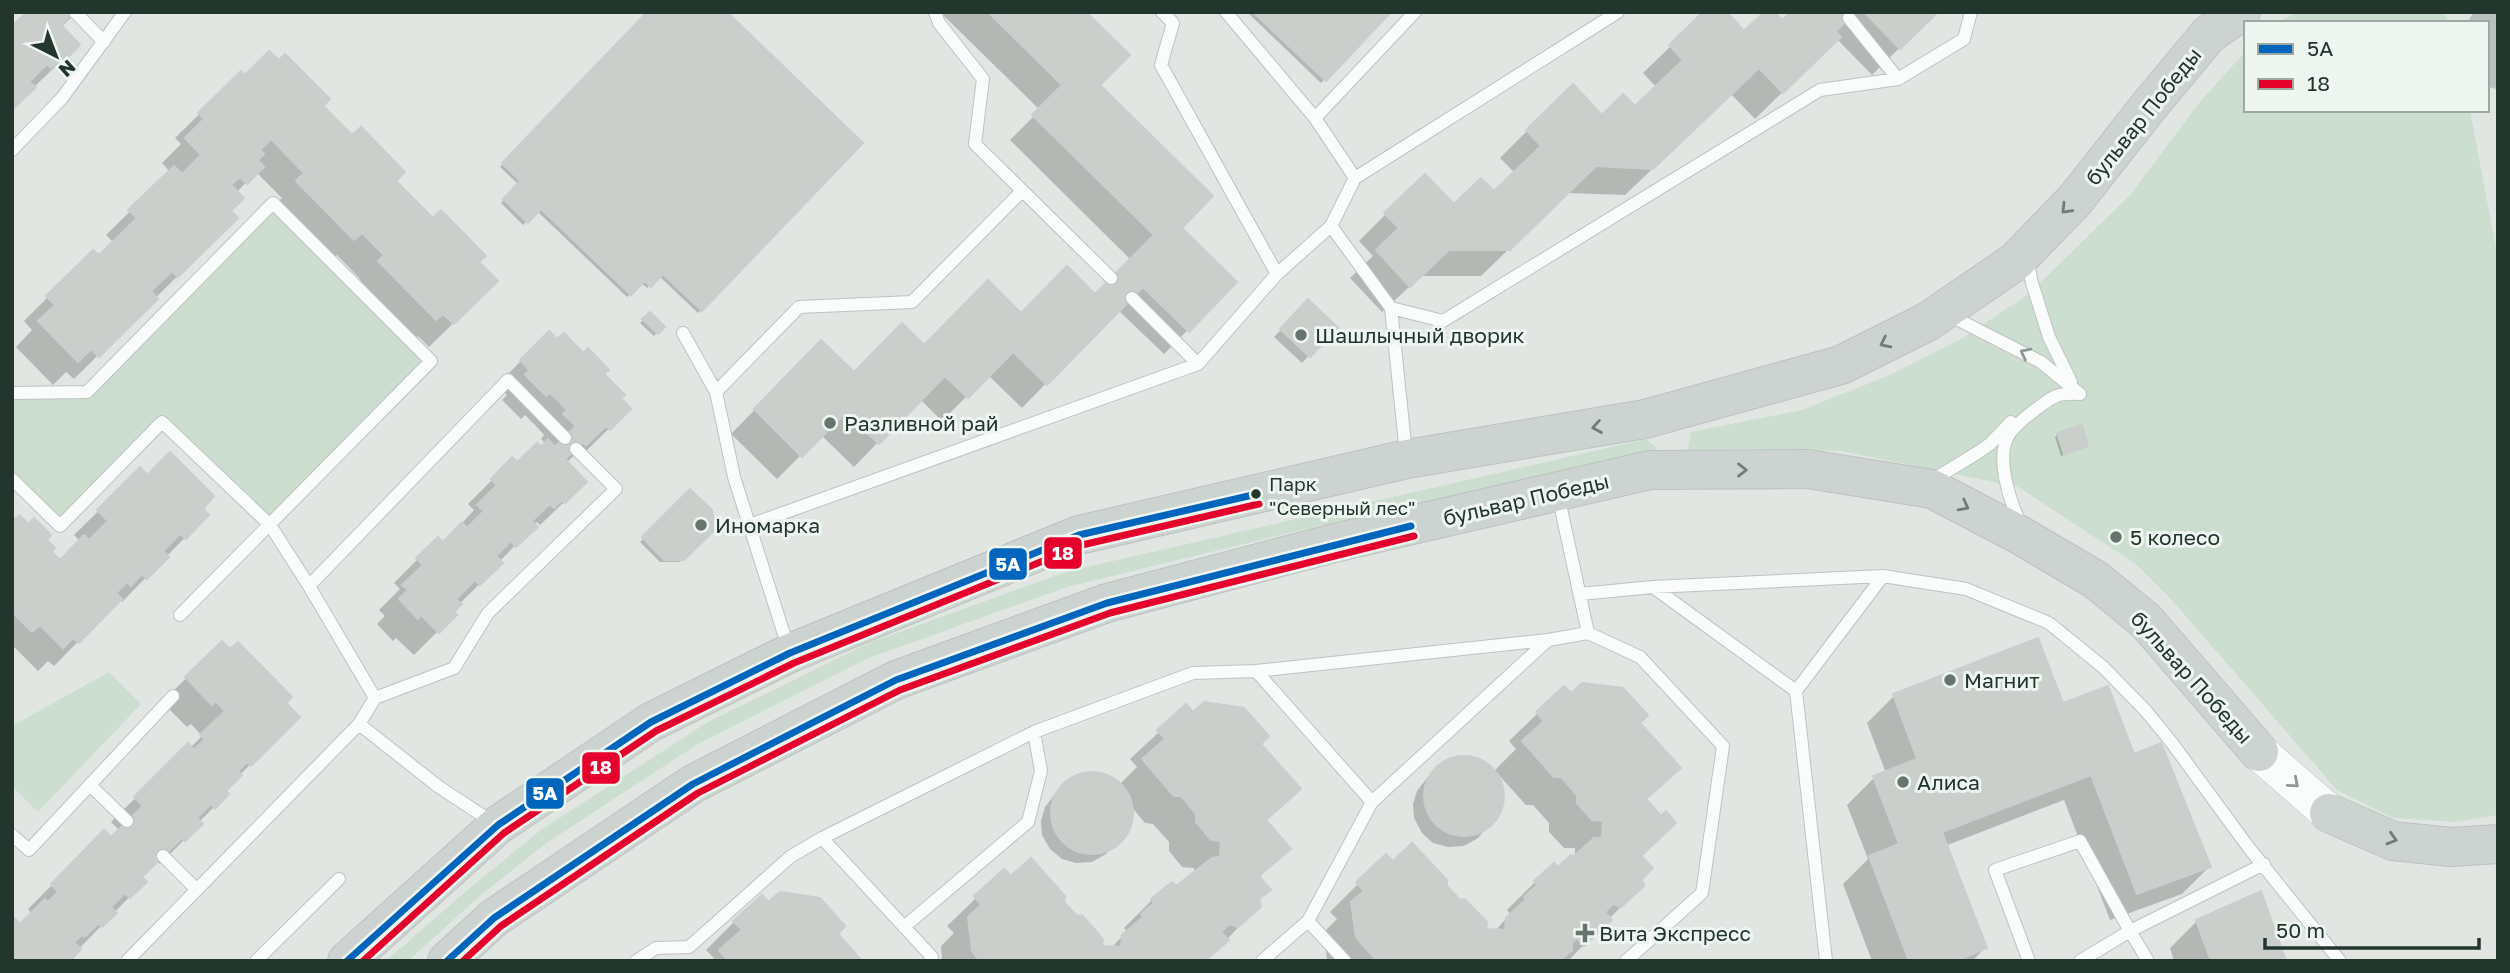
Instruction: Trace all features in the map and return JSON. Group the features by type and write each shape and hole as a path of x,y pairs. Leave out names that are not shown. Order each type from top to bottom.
{"highway":[{"path":"2489,33 2498,69"}],"main road":[{"name":"бульвар Победы","path":"347,961 498,825 651,722 790,653 1079,535 1407,459 1645,419 1841,365 1927,322 2016,261 2075,200 2148,106 2209,34 2241,12"},
{"path":"1686,408 1672,429 1673,443 1682,463 1695,470"},
{"path":"1645,419 1660,428 1667,443 1661,460 1650,470"},
{"name":"бульвар Победы","path":"447,961 494,918 693,784 896,680 1107,603 1334,543 1650,470 1808,469 1932,489 2027,539 2096,580 2146,621 2259,752 2329,813 2393,841 2451,847 2498,844"}],"lane":[{"path":"75,12 104,42"},
{"path":"12,150 62,97 125,12"},
{"path":"935,12 939,23 983,79 975,144 1111,278"},
{"path":"1163,12 1173,23 1161,65 1278,274"},
{"path":"1226,12 1315,118 1355,178"},
{"path":"1315,118 1415,12"},
{"path":"750,525 1198,364 1278,274 1331,226 1355,178 1618,12"},
{"path":"1391,309 1443,321 1819,90 1898,79 1964,39 1971,12"},
{"path":"1849,18 1898,79"},
{"path":"716,392 799,307 912,302 1022,191"},
{"path":"12,393 87,392 273,203 431,361 180,615"},
{"path":"1331,226 1391,309 1407,459"},
{"path":"2025,251 2049,337 2068,378 2080,394"},
{"path":"1132,298 1198,364"},
{"path":"1942,312 2042,362 2080,394"},
{"path":"682,333 716,392 734,478 790,653"},
{"path":"309,586 508,380 565,438"},
{"path":"1920,487 1990,444 2021,411 2037,399 2059,388 2080,394"},
{"path":"2027,539 2005,481 2005,444 2010,433 2045,402 2059,394 2080,394"},
{"path":"12,479 60,526 162,422 270,525 375,698"},
{"path":"127,961 359,724 375,698 454,668 488,613 616,489 576,449"},
{"path":"1558,492 1588,633"},
{"path":"1580,594 1653,587 1883,576 1966,589 2049,623 2103,667 2146,711 2249,848 2340,961"},
{"path":"1826,961 1796,691 1883,576"},
{"path":"1653,587 1796,691"},
{"path":"636,961 656,948 689,947 790,857 822,838 1034,732 1193,673 1256,671 1548,640 1588,633 1640,657 1723,746 1702,893 1626,961"},
{"path":"1262,961 1308,921 1372,802 1548,640"},
{"path":"1256,671 1372,802"},
{"path":"12,835 29,850 173,696"},
{"path":"359,724 439,787 498,825"},
{"path":"904,927 1028,822 1041,771 1034,732"},
{"path":"90,785 127,821"},
{"path":"822,838 932,959"},
{"path":"2029,961 1995,870 2080,841 2148,961"},
{"path":"163,856 197,890"},
{"path":"2080,961 2130,931 2264,864"},
{"path":"256,961 339,879"},
{"path":"1308,921 1345,961"}],"green space":[{"path":"2298,12 2443,12 2448,21 2281,21"},
{"path":"2244,53 2244,112 2470,112 2498,259 2498,815 2456,822 2393,818 2337,790 2170,598 2136,564 2018,487 1841,451 1712,449 1687,454 1691,432 1802,410 1890,375 1963,338 2030,293 2131,194 2199,103"},
{"path":"273,203 431,361 270,525 162,422 60,526 12,479 12,393 87,392"},
{"path":"1646,439 1657,448 1648,458 1351,518 1067,587 866,659 698,744 548,842 482,894 408,961 386,961 541,830 708,722 869,643 1069,571"},
{"path":"109,672 141,704 38,812 12,786 12,726"}],"building":[{"path":"27,12 73,12 61,25 80,45 62,63 59,61 51,68 47,64 29,82 36,87 12,110 12,26"},
{"path":"647,12 727,12 863,143 702,311 663,274 651,287 645,281 631,295 541,209 528,223 503,199 520,181 502,163"},
{"path":"988,12 1086,12 1130,55 1100,85 1213,196 1182,228 1237,282 1189,332 1143,287 1047,385 1013,352 968,398 945,376 879,444 846,412 802,457 754,409 821,340 854,372 902,323 924,345 988,280 1021,313 1067,266 1095,294 1154,235 1032,115 1062,85"},
{"path":"1253,12 1391,12 1326,81"},
{"path":"1703,12 1727,12 1744,31 1764,12 1775,12 1782,20 1791,12 1856,12 1836,31 1841,37 1783,93 1759,68 1653,169 1596,166 1510,250 1449,250 1410,287 1376,250 1399,228 1384,213 1425,174 1454,204 1481,178 1494,191 1541,146 1526,130 1573,84 1602,115 1623,94 1635,106 1683,60 1669,45"},
{"path":"1864,12 1938,12 1900,49"},
{"path":"269,51 279,60 285,54 330,99 323,106 352,135 361,127 405,172 396,181 433,218 441,210 486,256 479,262 498,281 454,324 443,314 436,320 378,261 384,255 362,233 354,240 296,181 304,173 271,139 260,150 264,154 258,160 264,167 247,184 240,177 231,185 244,198 231,211 238,218 178,277 172,271 151,291 158,299 99,357 91,349 78,362 38,321 55,305 46,296 93,250 99,255 137,218 128,210 174,166 182,174 201,155 185,138 204,119 198,113 241,71 245,75"},
{"path":"1308,299 1338,328 1310,357 1280,329"},
{"path":"650,312 665,327 658,334 642,319"},
{"path":"549,331 557,339 564,333 583,353 588,348 609,370 604,374 625,395 621,398 631,409 610,430 606,426 586,445 583,442 565,459 587,482 565,503 562,500 554,508 550,504 532,521 538,527 516,547 511,541 496,556 503,563 480,585 475,580 456,599 462,604 454,612 457,615 439,633 421,615 418,619 399,599 408,590 402,585 423,565 416,558 438,537 443,542 462,522 467,528 484,511 477,505 497,485 491,479 512,457 517,462 537,443 541,447 548,439 555,447 576,426 563,414 567,410 559,401 550,393 546,396 525,375 529,370 520,360"},
{"path":"2082,425 2088,446 2064,454 2057,433"},
{"path":"170,452 214,496 203,509 209,515 186,539 180,534 163,551 169,557 147,579 142,574 131,586 127,582 116,593 122,599 79,643 73,638 63,648 40,625 32,632 12,612 12,516 16,519 19,515 29,524 34,518 51,535 47,540 55,548 52,552 60,560 84,535 89,540 108,521 97,510 140,467 147,475"},
{"path":"690,489 712,510 715,530 684,560 664,560 642,537"},
{"path":"2038,638 2063,703 2108,686 2134,754 2161,743 2211,867 2137,894 2091,775 1942,832 1987,948 1956,961 1909,961 1869,856 1899,844 1873,776 1917,759 1893,694"},
{"path":"222,641 230,649 238,642 292,697 286,703 300,717 251,766 247,762 238,771 242,775 226,791 229,794 215,809 211,804 197,818 203,824 185,841 182,838 142,877 147,882 130,898 125,893 111,907 117,913 102,927 99,923 74,942 81,949 70,961 12,961 12,916 20,924 45,899 48,902 58,892 51,884 104,830 111,837 143,806 134,797 188,743 194,750 205,739 200,735 225,711 216,701 212,705 185,677"},
{"path":"1582,683 1623,688 1648,715 1640,723 1681,768 1646,799 1661,816 1666,811 1676,823 1641,856 1653,868 1642,879 1644,886 1621,907 1613,904 1605,912 1612,920 1584,946 1577,938 1572,943 1572,950 1560,961 1377,961 1356,937 1351,902 1364,891 1356,882 1386,854 1393,861 1412,843 1447,880 1447,886 1460,900 1465,899 1487,922 1486,929 1505,930 1506,918 1537,885 1534,881 1554,863 1558,867 1594,838 1602,838 1603,821 1592,820 1577,803 1577,795 1561,777 1554,777 1522,741 1544,721 1536,712 1564,686 1571,693"},
{"path":"1204,702 1244,708 1269,736 1261,744 1301,789 1266,820 1291,849 1259,876 1271,890 1259,899 1261,907 1238,927 1229,924 1221,932 1229,940 1205,961 1196,961 1193,957 1189,961 980,961 972,951 968,917 981,905 974,896 1004,869 1011,876 1031,858 1065,896 1064,902 1077,916 1082,915 1103,939 1102,946 1121,947 1122,935 1143,917 1141,914 1154,903 1151,899 1172,882 1176,886 1212,858 1220,857 1221,841 1211,840 1196,822 1196,814 1181,796 1174,796 1142,759 1165,739 1157,730 1186,704 1193,712"},
{"path":"1456,756 1472,756 1493,767 1504,788 1504,804 1493,825 1472,836 1456,836 1442,830 1430,818 1424,804 1424,788 1430,774 1442,762"},
{"path":"1092,772 1108,776 1121,784 1129,797 1133,813 1129,829 1121,842 1108,850 1092,854 1076,850 1063,842 1055,829 1051,813 1055,797 1063,784 1076,776"},
{"path":"2261,891 2286,961 2211,961 2196,920"},
{"path":"780,892 820,898 845,926 838,934 862,961 728,961 719,950 742,930 733,921 762,895 768,902"}],"transit line":[{"name":"5А","path":"347,961 498,825 651,722 790,653 1079,535 1257,494"},
{"name":"18","path":"363,961 504,833 656,731 794,663 1082,545 1259,504"},
{"name":"5А","path":"447,961 494,918 693,784 896,680 1107,603 1411,526"},
{"name":"18","path":"463,961 501,926 698,793 900,690 1110,613 1414,536"}],"place":[{"name":"Шашлычный дворик","path":"1301,335"},
{"name":"Разливной рай","path":"830,423"},
{"name":"Парк \"Северный лес\"","path":"1256,494"},
{"name":"Иномарка","path":"701,525"},
{"name":"5 колесо","path":"2116,537"},
{"name":"Магнит","path":"1950,680"},
{"name":"Алиса","path":"1903,782"},
{"name":"Вита Экспресс","path":"1585,933"}]}
